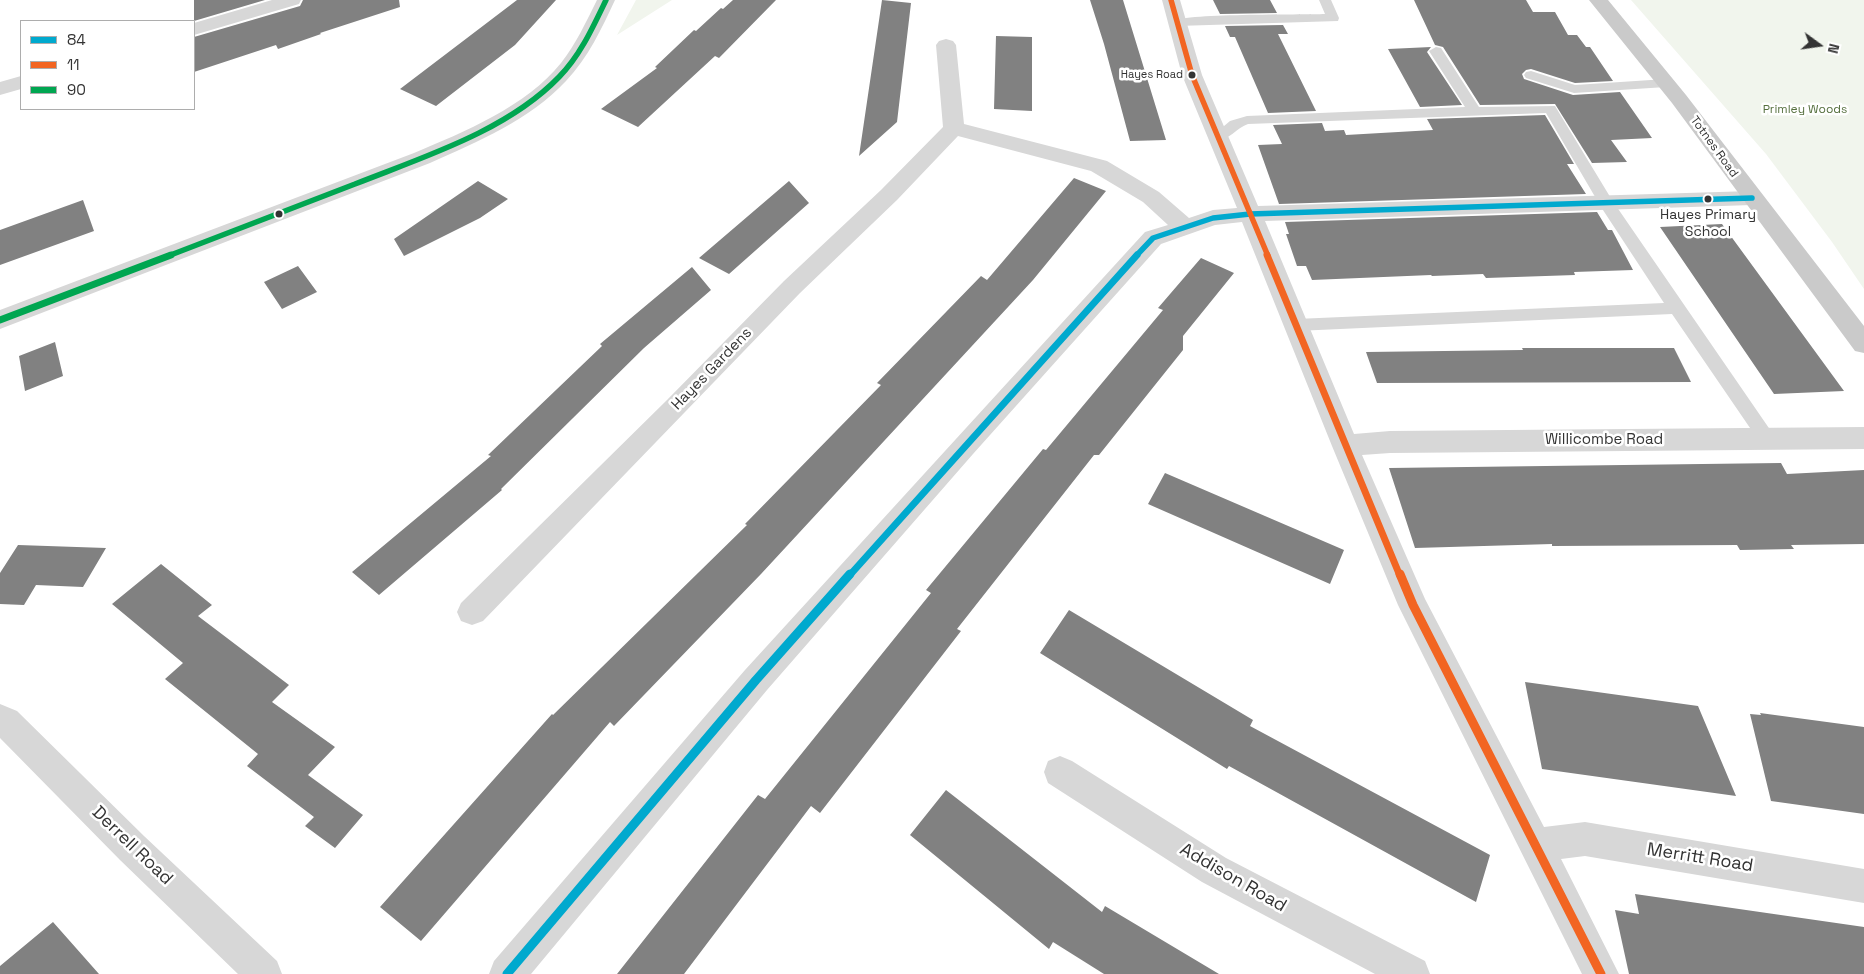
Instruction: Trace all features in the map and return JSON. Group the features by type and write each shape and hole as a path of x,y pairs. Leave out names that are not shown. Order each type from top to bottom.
{"main road":[{"name":"Totnes Road","path":"1598,0 1666,83 1864,344"}],"street":[{"path":"195,29 292,0"},
{"path":"0,320 473,137 519,110 553,84 580,49 606,0"},
{"path":"1171,0 1192,75 1412,605 1601,974"},
{"path":"946,45 954,128 1099,166 1151,197 1184,227"},
{"path":"0,89 20,82"},
{"name":"Hayes Gardens","path":"472,612 676,407 792,286 888,195 954,128"},
{"path":"507,974 756,680 1153,238 1213,218 1250,214 1752,198"},
{"name":"Willicombe Road","path":"1345,446 1390,442 1864,438"},
{"name":"Derrell Road","path":"0,719 6,722 132,848 264,974"},
{"name":"Addison Road","path":"1060,772 1214,870 1412,974"},
{"name":"Merritt Road","path":"1536,845 1585,839 1864,886"}],"lane":[{"path":"1177,22 1333,18 1325,1"},
{"path":"1436,51 1475,111"},
{"path":"1531,75 1574,89 1666,83"},
{"path":"1218,137 1235,124 1248,120 1550,109 1606,203 1767,439"},
{"path":"1296,325 1676,308"}],"green space":[{"path":"636,0 672,0 617,35"},
{"name":"Primley Woods","path":"1631,0 1864,0 1864,289 1832,242 1766,154"}],"building":[{"path":"194,0 265,0 195,21"},
{"path":"303,0 399,0 400,7 278,49 276,45 195,72 195,37 300,6"},
{"path":"517,0 556,0 515,45 436,106 400,89"},
{"path":"733,0 776,0 719,58 715,56 638,127 601,109 657,68 655,67 694,30 696,31 721,8 723,9"},
{"path":"882,0 911,3 897,122 859,156"},
{"path":"1090,0 1123,0 1166,140 1130,141"},
{"path":"1213,0 1270,0 1277,13 1220,14"},
{"path":"1414,0 1526,0 1533,12 1555,12 1568,35 1577,35 1586,47 1590,47 1613,81 1575,83 1531,69 1526,70 1522,74 1524,79 1573,95 1620,92 1652,138 1611,140 1627,162 1592,163 1555,104 1480,105 1443,47 1435,45"},
{"path":"1283,25 1288,34 1278,34 1316,111 1268,113 1235,37 1230,37 1225,26"},
{"path":"996,36 1032,37 1032,111 994,109"},
{"path":"1431,47 1427,52 1462,105 1420,107 1388,49"},
{"path":"1545,115 1574,164 1567,164 1586,194 1279,204 1258,145 1282,144 1273,125 1322,123 1325,131 1344,130 1346,135 1433,130 1427,119"},
{"path":"1074,178 1106,191 1033,280 761,574 614,726 610,722 421,941 380,907 552,714 747,525 745,524 881,385 877,383 981,276 987,280"},
{"path":"478,181 508,199 480,218 404,256 394,239"},
{"path":"789,181 809,203 729,274 699,258"},
{"path":"83,200 94,231 0,265 0,230"},
{"path":"1597,212 1608,230 1612,230 1633,270 1574,272 1575,275 1486,278 1483,274 1312,280 1306,266 1297,266 1286,234 1289,234 1285,222"},
{"path":"1722,224 1844,391 1774,394 1660,227"},
{"path":"1201,258 1234,273 1183,336 1183,350 1099,455 1094,455 957,629 961,631 820,813 811,806 684,974 617,974 758,795 765,799 931,593 926,590 1043,449 1046,450 1163,310 1158,308"},
{"path":"298,266 317,292 282,309 264,282"},
{"path":"692,267 711,290 644,348 502,490 379,595 352,572 491,456 488,455 602,346 600,344"},
{"path":"55,342 63,376 25,391 19,356"},
{"path":"1522,348 1674,348 1691,382 1377,383 1366,352 1523,350"},
{"path":"1781,463 1787,474 1864,470 1864,544 1791,545 1794,549 1740,550 1737,545 1552,546 1552,544 1415,548 1389,468"},
{"path":"1165,473 1344,550 1330,584 1148,504"},
{"path":"18,545 106,548 83,587 36,585 24,605 0,604 0,573"},
{"path":"161,564 212,605 198,616 289,685 272,702 335,747 308,775 363,815 335,848 305,826 314,817 247,766 258,754 165,679 183,663 112,604"},
{"path":"1069,610 1253,720 1250,726 1490,855 1476,902 1229,766 1227,769 1040,653"},
{"path":"1525,682 1698,706 1736,796 1542,769"},
{"path":"1760,713 1864,727 1864,814 1771,801 1750,714 1761,715"},
{"path":"946,790 1102,912 1105,906 1219,974 1104,974 1053,942 1049,949 910,835"},
{"path":"1635,894 1864,927 1864,974 1629,974 1615,910 1639,914"},
{"path":"53,922 99,974 0,974 0,966"}],"transit line":[{"name":"90","path":"0,320 394,169 476,133 527,103 559,77 582,46 606,0"},
{"name":"11","path":"1171,0 1192,75 1345,446 1413,605 1601,974"},
{"name":"84","path":"507,974 756,680 964,446 1153,238 1213,218 1250,214 1752,198"}],"place":[{"name":"Hayes Road","path":"1192,75"},
{"name":"Hayes Primary School","path":"1708,199"}]}
